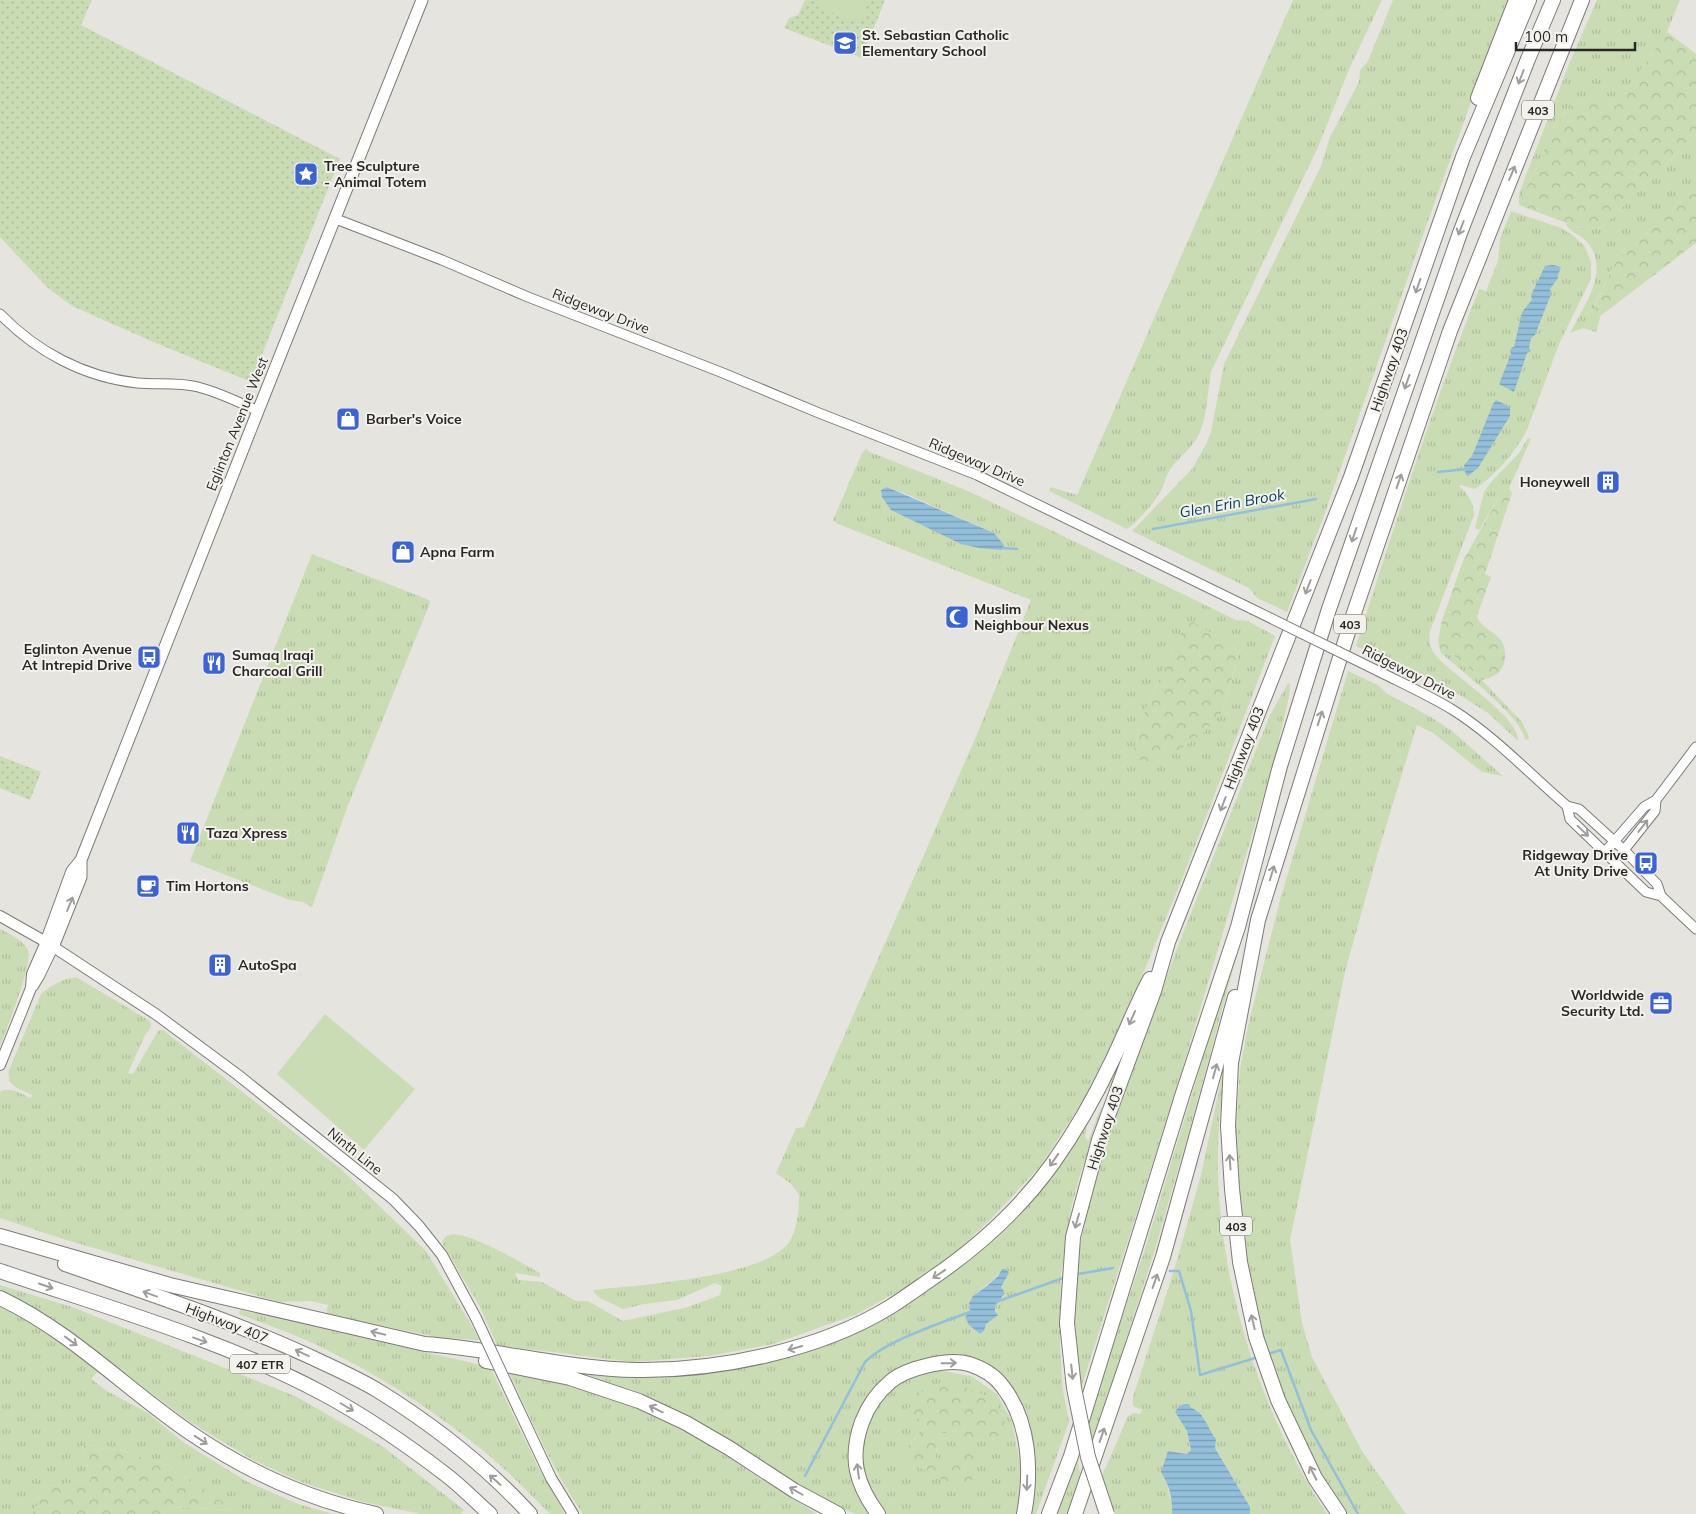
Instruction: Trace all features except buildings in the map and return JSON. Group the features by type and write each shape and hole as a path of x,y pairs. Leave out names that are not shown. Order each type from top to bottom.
{"highway":[{"path":"1463,157 1474,108 1516,0"},
{"name":"Highway 403","path":"1107,1514 1088,1457 1074,1388 1067,1323 1072,1237 1100,1140 1154,991 1168,942 1351,477 1463,157 1529,0"},
{"path":"1049,1514 1071,1456 1183,1093 1238,927 1280,766 1329,609 1453,250 1553,0"},
{"name":"403","path":"1339,1514 1315,1478 1278,1400 1256,1337 1240,1262 1232,1189 1228,1135 1231,1063 1258,920 1353,616 1450,331 1582,0"},
{"path":"1075,1514 1163,1257 1258,920"},
{"path":"425,1344 453,1346 585,1366 637,1370 666,1369 745,1360 798,1347 848,1328 889,1308 962,1258 989,1235 1052,1164 1076,1127 1109,1068 1145,987 1168,942"},
{"path":"0,1236 170,1285 425,1344 447,1352 570,1378 640,1401 721,1443 795,1491 838,1514"},
{"name":"Highway 407","path":"0,1241 221,1320 289,1347 369,1386 442,1435 481,1467 530,1514"},
{"name":"Highway 407","path":"0,1271 218,1346 288,1376 356,1412 408,1447 446,1475 490,1514"},
{"path":"0,1298 34,1316 70,1340 191,1434 225,1455 253,1471 318,1499 376,1514"},
{"path":"878,1514 860,1486 856,1467 857,1436 868,1406 890,1381 906,1372 946,1363 967,1364 986,1372 1002,1386 1014,1404 1022,1422 1026,1444 1028,1469 1024,1514"}],"main road":[{"name":"Eglinton Avenue West","path":"0,1065 30,988 32,974 49,944 72,871 82,860 422,0"},
{"name":"Ninth Line","path":"0,916 49,944 161,1017 238,1075 392,1199 419,1226 442,1255 476,1318 552,1478 573,1514"}],"street":[{"name":"Ridgeway Drive","path":"336,219 977,475 1431,697 1454,710 1479,728 1567,806 1579,809 1624,850 1657,884 1660,896"},
{"path":"0,314 13,328 39,348 69,364 92,373 138,383 177,384 198,387 258,411"},
{"path":"1605,852 1644,807 1656,800 1696,747"},
{"path":"1624,850 1655,811 1656,800"},
{"name":"Ridgeway Drive","path":"1567,806 1570,819 1646,892 1660,896 1696,929"}],"green space":[{"path":"0,0 92,0 81,25 340,159 251,382 72,306 48,288 0,237"},
{"name":"St. Sebastian Catholic Elementary School","path":"805,0 885,0 862,58 784,28 789,18 798,15"},
{"path":"816,0 869,0 859,24 814,5"},
{"path":"1293,0 1382,0 1350,67 1318,147 1211,372 1206,410 1200,432 1191,447 1171,468 1162,489 1151,506 1127,529 1049,491 1050,487 1077,495"},
{"path":"1393,0 1508,0 1322,521 1287,612 1257,598 1249,588 1132,531 1192,469 1206,444 1211,432 1224,364 1321,166 1330,137 1359,82 1360,70 1368,61"},
{"path":"1597,0 1680,0 1667,32 1616,106 1573,104 1557,122 1519,205 1519,195 1523,183 1569,64"},
{"path":"1667,32 1696,54 1696,135 1602,227 1585,230 1519,205 1557,122 1573,104 1586,97 1616,106"},
{"path":"1696,135 1696,187 1614,264 1595,305 1600,318 1596,332 1583,328 1570,333 1588,300 1596,277 1596,265 1594,254 1588,243 1569,229 1565,223 1585,230 1602,227"},
{"path":"1696,187 1696,243 1599,317 1595,306 1614,264"},
{"path":"1511,211 1561,228 1574,236 1585,247 1591,262 1591,279 1559,344 1527,430 1517,447 1490,477 1475,489 1459,486 1470,499 1474,515 1430,631 1430,645 1442,662 1508,720 1516,731 1518,741 1488,713 1447,687 1397,662 1381,658 1356,646 1399,511 1446,377 1479,289 1486,291 1498,261 1500,239"},
{"path":"1528,438 1531,439 1509,488 1501,493 1479,530 1475,528 1484,492 1519,453"},
{"path":"866,449 968,491 1236,620 1248,621 1275,636 1185,872 1128,1010 1084,1099 1041,1165 993,1217 956,1252 917,1281 855,1315 773,1344 709,1356 632,1362 497,1345 479,1305 442,1243 447,1236 458,1235 482,1242 540,1273 540,1277 515,1273 518,1280 542,1282 576,1301 588,1301 623,1321 688,1307 720,1295 722,1286 715,1283 677,1300 623,1309 598,1297 593,1290 669,1282 731,1271 758,1263 778,1252 791,1239 798,1216 799,1194 790,1183 776,1173 796,1128 804,1127 978,732 1031,600 838,524 833,520 862,453","holes":["887,487 904,493 994,533 882,497","1193,623 1214,635 1241,645 1223,711 1133,752 1146,708 1184,626"]},
{"path":"1509,488 1512,493 1485,574 1491,577 1477,616 1481,623 1502,642 1505,657 1503,667 1497,674 1482,680 1453,655 1441,653 1438,642 1442,620 1463,561 1501,493"},
{"path":"312,554 429,600 430,603 347,808 312,907 303,902 290,900 190,861"},
{"path":"1193,622 1214,635 1232,639 1241,644 1223,711 1203,733 1174,753 1150,762 1140,760 1133,752 1146,708 1184,626"},
{"path":"1441,653 1453,655 1482,680 1522,722 1529,740 1525,739 1521,730 1502,706"},
{"path":"1348,671 1378,685 1386,693 1431,717 1452,731 1503,776 1482,772 1433,733 1417,725 1380,846 1345,972 1290,1240 1302,1323 1312,1357 1362,1451 1406,1514 1346,1514 1310,1457 1280,1393 1261,1338 1239,1231 1235,1138 1240,1069 1248,1026 1280,900"},
{"path":"1288,683 1290,684 1289,697 1274,761 1183,1067 1079,1395 1074,1329 1076,1284 1080,1246 1091,1195 1125,1088 1183,933 1270,715"},
{"path":"0,756 41,772 30,800 0,788"},
{"path":"1255,888 1154,1253 1090,1451 1085,1428 1144,1252"},
{"path":"0,929 23,943 28,950 29,956 18,996 0,1046"},
{"path":"76,977 150,1021 151,1027 145,1035 128,1073 133,1074 158,1031 163,1030 341,1169 426,1251 479,1340 441,1338 326,1314 328,1305 310,1301 279,1302 63,1239 0,1218 0,1092 12,1090 31,1098 32,1095 12,1084 9,1070 41,994 57,983"},
{"path":"325,1014 415,1089 364,1150 277,1074"},
{"path":"1120,1058 1110,1089 1105,1087 1087,1126 1085,1137 1088,1141 1101,1108 1103,1108 1080,1175 1071,1209 1061,1275 1060,1347 1063,1390 1069,1422 1036,1514 1028,1514 1029,1432 986,1368 917,1362 860,1409 852,1432 850,1456 853,1480 861,1500 870,1514 855,1514 819,1498 697,1421 633,1390 576,1374 577,1370 644,1374 843,1335 1005,1225","holes":["1002,1269 1009,1273 1001,1287 1003,1297 995,1306 997,1315 985,1324 984,1331 965,1317 970,1311 969,1303"]},
{"path":"1222,1076 1225,1077 1219,1132 1219,1189 1225,1247 1236,1305 1253,1361 1274,1415 1299,1467 1327,1514 1250,1514 1250,1507 1215,1448 1204,1418 1197,1410 1179,1406 1175,1412 1187,1431 1191,1450 1187,1454 1173,1452 1166,1479 1173,1503 1172,1514 1111,1514 1099,1483 1128,1416 1133,1413 1140,1414 1142,1410 1133,1406 1133,1397 1175,1267 1201,1175"},
{"path":"0,1285 72,1307 297,1397 382,1446 464,1510 461,1514 421,1514 363,1502 301,1482 253,1460 190,1422 54,1321 0,1290"},
{"path":"0,1307 38,1327 98,1371 91,1379 107,1391 148,1413 183,1442 246,1481 298,1504 333,1514 160,1514 175,1507 233,1510 173,1467 123,1451 82,1444 91,1480 50,1486 31,1514 0,1514"},
{"path":"240,1310 490,1367 538,1467 565,1514 550,1514 485,1452 438,1416 399,1390 317,1345 239,1314"},
{"path":"508,1370 574,1387 631,1406 693,1435 817,1514 583,1514 552,1462"},
{"path":"938,1370 971,1376 997,1394 1012,1421 1021,1470 1018,1514 884,1514 882,1512 864,1476 861,1456 862,1433 882,1397 899,1383","holes":["908,1408 1010,1433 982,1440 940,1431 935,1458 954,1461 899,1457 925,1426"]},
{"path":"948,1381 995,1399 1010,1434 982,1440 940,1432 935,1458 954,1461 966,1450 979,1462 967,1493 899,1457 925,1426 908,1409 925,1387"},
{"path":"82,1444 123,1451 173,1467 234,1510 175,1507 160,1514 31,1514 50,1486 91,1480"},
{"path":"1076,1455 1081,1476 1067,1514 1054,1514"}],"water":[{"path":"1545,266 1561,267 1558,278 1550,289 1551,294 1535,335 1531,338 1529,348 1531,351 1527,353 1514,392 1499,384 1511,354 1510,351 1514,347 1522,312 1532,300 1531,295"},
{"path":"1496,400 1510,407 1510,416 1478,468 1468,476 1466,475 1464,465 1472,456"},
{"path":"887,487 994,533 1004,545 1002,550 961,544 891,510 882,497 881,490"},
{"path":"1002,1269 1006,1269 1009,1273 1001,1287 1005,1293 995,1306 995,1311 998,1315 986,1324 984,1331 980,1334 969,1325 965,1317 970,1311 969,1303 973,1296 998,1276"},
{"path":"1189,1404 1206,1422 1216,1439 1215,1448 1250,1507 1250,1514 1172,1514 1170,1492 1161,1472 1168,1451 1187,1454 1191,1450 1187,1431 1175,1412 1179,1406"}],"waterway":[{"name":"Glen Erin Brook","path":"1438,472 1466,469"},
{"name":"Glen Erin Brook","path":"1153,529 1316,499"},
{"name":"Glen Erin Brook","path":"1003,548 1017,549"},
{"path":"1078,1274 1113,1268"},
{"path":"1170,1271 1179,1271 1191,1311 1200,1375 1255,1358"},
{"path":"996,1302 1066,1277"},
{"path":"805,1476 865,1362 887,1346 901,1339 972,1311"},
{"path":"1271,1353 1281,1350 1311,1430 1358,1514"}],"place":[{"name":"St. Sebastian Catholic Elementary School","path":"845,43"},
{"name":"Tree Sculpture - Animal Totem","path":"306,174"},
{"name":"Barber's Voice","path":"348,419"},
{"name":"Honeywell","path":"1608,482"},
{"name":"Apna Farm","path":"403,552"},
{"name":"Muslim Neighbour Nexus","path":"957,617"},
{"name":"Eglinton Avenue At Intrepid Drive","path":"149,657"},
{"name":"Sumaq Iraqi Charcoal Grill","path":"214,663"},
{"name":"Taza Xpress","path":"188,833"},
{"name":"Ridgeway Drive At Unity Drive","path":"1646,863"},
{"name":"Tim Hortons","path":"148,886"},
{"name":"AutoSpa","path":"220,965"},
{"name":"Worldwide Security Ltd.","path":"1661,1003"}]}
